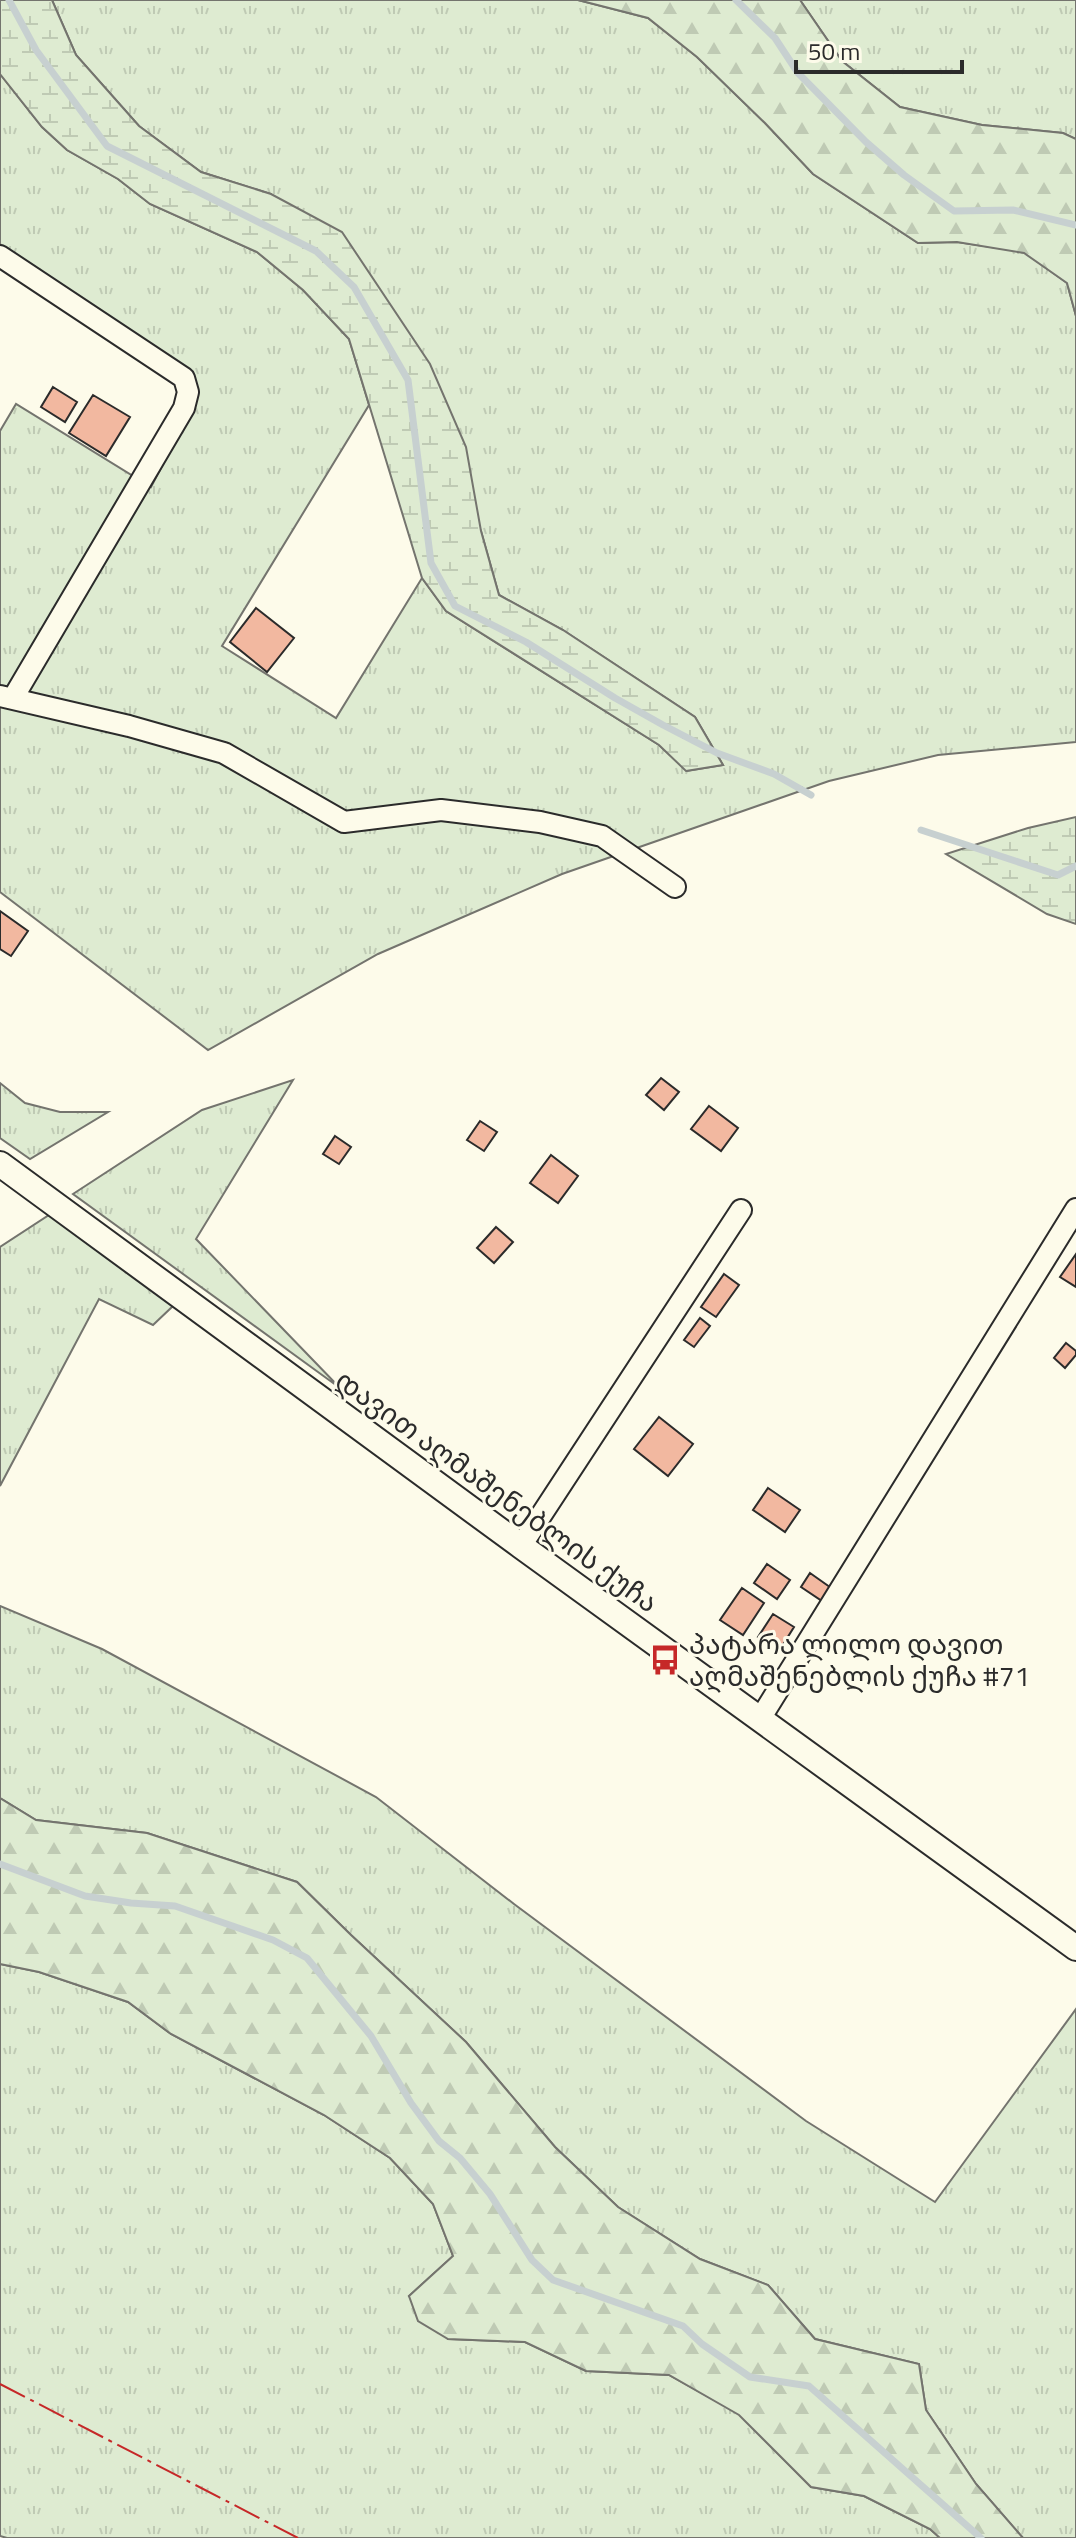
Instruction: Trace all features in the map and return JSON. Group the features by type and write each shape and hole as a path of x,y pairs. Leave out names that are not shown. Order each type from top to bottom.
{"street":[{"path":"0,256 184,378 188,392 184,408 7,697 224,753 344,822 441,810 540,822 602,836 675,887"},
{"name":"დავით აღმაშენებლის ქუჩა","path":"0,1164 1076,1948"},
{"path":"760,1719 1076,1209"},
{"path":"521,1546 741,1210"}],"green space":[{"path":"0,0 52,0 76,55 139,126 201,172 271,194 342,232 430,364 466,447 481,531 499,595 563,630 695,717 723,765 686,771 659,745 446,611 422,578 349,339 303,290 257,252 150,204 118,179 67,150 42,127 0,74"},
{"path":"52,0 578,0 648,18 697,57 813,174 918,243 957,242 1024,252 1067,283 1076,316 1076,742 938,755 829,781 562,874 378,954 208,1050 0,892 0,431 16,404 151,487 195,403 189,372 0,244 0,74 42,127 67,150 118,179 150,204 257,252 303,290 349,339 369,405 222,646 336,718 422,578 446,611 659,745 687,771 723,765 695,717 563,630 499,595 481,531 271,194 201,172 139,126 76,55"},
{"path":"578,0 800,0 842,61 900,107 982,125 1063,133 1076,139 1076,316 1067,283 1024,253 957,242 918,243 813,174 697,57 648,18"},
{"path":"800,0 1076,0 1076,139 1063,133 982,125 900,107 842,61"},
{"path":"1076,817 1076,924 1047,914 946,854 1028,828"},
{"path":"293,1080 196,1239 340,1388 73,1194 202,1110"},
{"path":"0,1083 25,1103 60,1112 108,1112 30,1159 0,1138"},
{"path":"49,1215 174,1305 153,1325 99,1299 0,1486 0,1247"},
{"path":"0,1606 102,1649 376,1797 514,1904 806,2121 935,2202 1076,2009 1076,2538 1023,2538 976,2484 926,2410 919,2364 815,2339 768,2285 700,2259 618,2207 555,2147 466,2042 297,1882 147,1833 36,1820 0,1798"},
{"path":"0,1798 36,1820 147,1833 297,1882 466,2042 555,2147 618,2207 700,2259 768,2285 815,2339 919,2364 926,2410 976,2484 1023,2538 940,2538 930,2529 864,2496 811,2487 739,2415 669,2375 586,2371 525,2342 448,2339 418,2321 409,2296 453,2256 433,2204 390,2158 324,2115 171,2034 128,2002 39,1972 0,1964"},
{"path":"0,1964 39,1972 128,2002 171,2034 324,2115 390,2158 433,2204 453,2256 409,2296 448,2339 525,2342 586,2371 669,2375 739,2414 811,2487 864,2496 930,2529 940,2538 0,2536"}],"building":[{"path":"53,387 77,402 65,422 41,407"},
{"path":"93,395 130,417 106,456 69,433"},
{"path":"256,608 294,638 267,672 230,642"},
{"path":"0,911 28,931 11,956 0,949"},
{"path":"661,1078 679,1092 664,1110 646,1095"},
{"path":"709,1106 738,1128 721,1151 691,1129"},
{"path":"480,1121 497,1132 484,1151 467,1140"},
{"path":"335,1136 351,1147 339,1164 323,1154"},
{"path":"551,1155 578,1176 558,1203 530,1183"},
{"path":"496,1227 513,1242 494,1263 477,1248"},
{"path":"1076,1254 1076,1287 1060,1277"},
{"path":"724,1274 739,1285 716,1317 701,1307"},
{"path":"700,1318 710,1326 694,1347 684,1340"},
{"path":"1066,1343 1076,1351 1076,1355 1065,1368 1054,1358"},
{"path":"659,1417 693,1444 668,1476 634,1449"},
{"path":"768,1488 800,1510 785,1532 753,1510"},
{"path":"767,1564 790,1580 777,1599 754,1583"},
{"path":"810,1573 834,1590 825,1603 801,1587"},
{"path":"742,1588 764,1603 743,1635 720,1620"},
{"path":"773,1614 794,1627 779,1651 758,1637"}],"waterway":[{"path":"9,0 36,50 107,146 316,251 354,287 408,380 431,563 455,606 526,642 663,725 717,753 774,774 811,795"},
{"path":"736,0 775,38 798,73 866,142 904,175 954,211 1013,210 1076,225"},
{"path":"921,830 1058,875 1076,866"},
{"path":"0,1864 85,1896 175,1906 273,1940 307,1958 371,2036 411,2103 439,2141 460,2158 490,2194 532,2260 553,2280 683,2326 702,2344 750,2377 809,2386 981,2538"}],"power":[{"path":"0,2384 298,2538"}],"place":[{"name":"პატარა ლილო დავით აღმაშენებლის ქუჩა #71","path":"665,1660"}]}
